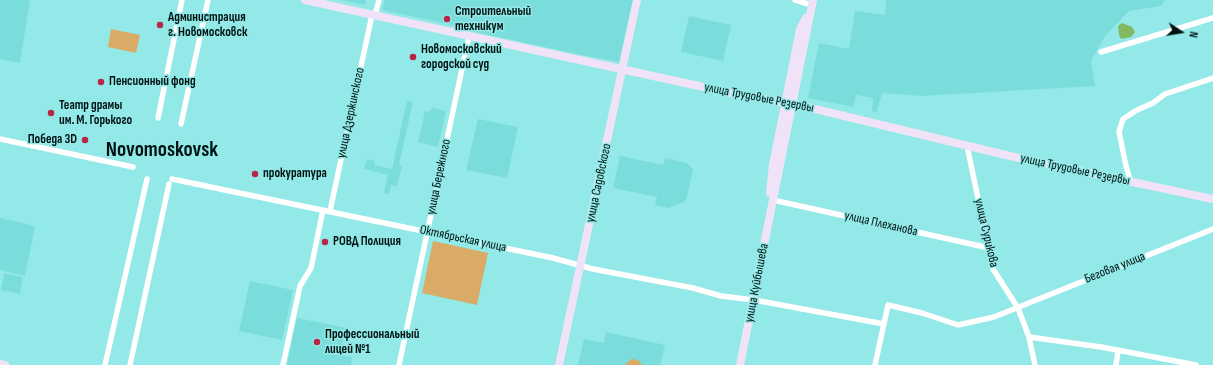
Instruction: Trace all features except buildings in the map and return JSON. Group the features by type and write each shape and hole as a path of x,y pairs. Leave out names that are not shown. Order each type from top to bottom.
{"street":[{"path":"158,118 182,0"},
{"path":"181,124 208,0"},
{"name":"улица Трудовые Резервы","path":"304,0 623,70 789,104 1131,183 1213,199"},
{"name":"улица Дзержинского","path":"330,211 373,15 378,0"},
{"name":"улица Садовского","path":"560,365 637,0"},
{"path":"769,224 770,188 773,164 789,104 800,29 812,2 795,0"},
{"path":"1101,52 1213,18"},
{"name":"улица Бережного","path":"399,365 469,36"},
{"path":"1131,183 1119,132 1123,119 1137,110 1153,103 1165,94 1213,78"},
{"name":"улица Куйбышева","path":"740,365 769,224 789,104"},
{"path":"0,139 133,167"},
{"name":"улица Сурикова","path":"967,146 993,269 1018,308 1028,337 1035,365"},
{"path":"105,365 147,179"},
{"name":"Октябрьская улица","path":"130,365 170,181 330,211 554,258 600,270 693,288 721,296 754,300 884,324"},
{"name":"улица Плеханова","path":"773,200 989,248"},
{"path":"283,365 300,286 311,268 323,210"},
{"name":"Беговая улица","path":"884,324 888,305 922,312 958,325 994,317 1213,229"},
{"path":"875,365 884,324"},
{"path":"1028,337 1196,365"},
{"path":"1116,365 1118,351"},
{"path":"0,364 4,365"}],"shaded area":[{"path":"0,0 30,0 20,63 0,59"},
{"path":"341,0 366,0 365,5"},
{"path":"385,0 633,0 619,62 466,30 466,28 382,10"},
{"path":"886,0 1165,0 1161,6 1129,11 1105,36 1091,61 1095,86 921,96 882,93 877,112 872,111 873,98 856,95 854,107 808,98 819,43 849,49 855,11 885,15"},
{"path":"689,16 731,25 723,61 681,52"},
{"path":"1122,23 1132,27 1135,32 1131,37 1121,39 1118,26"},
{"path":"111,29 140,35 136,53 108,47"},
{"path":"407,101 413,102 399,165 402,166 397,186 391,185 389,194 384,193 388,175 364,169 367,159 375,161 374,165 392,169"},
{"path":"433,108 446,111 438,147 418,142 425,111 428,112"},
{"path":"478,119 518,127 507,178 466,170"},
{"path":"620,156 663,165 665,158 687,163 693,169 686,201 668,208 655,205 657,197 613,188"},
{"path":"0,218 35,226 25,276 0,270"},
{"path":"433,241 488,253 477,305 422,293"},
{"path":"4,273 23,277 20,294 1,290"},
{"path":"250,281 293,290 282,340 239,331"},
{"name":"Профессиональный лицей №1","path":"297,318 346,328 340,355 352,357 351,365 287,365"},
{"path":"606,332 665,345 660,365 578,365 584,339 604,343"},
{"path":"633,359 638,360 642,365 625,365"}],"place":[{"name":"Строительный техникум","path":"447,19"},
{"name":"Администрация г. Новомосковск","path":"160,25"},
{"name":"Новомосковский городской суд","path":"413,57"},
{"name":"Пенсионный фонд","path":"101,82"},
{"name":"Театр драмы им. М. Горького","path":"51,113"},
{"name":"Победа 3D","path":"85,140"},
{"name":"прокуратура","path":"255,174"},
{"name":"РОВД Полиция","path":"325,242"},
{"name":"Профессиональный лицей №1","path":"317,342"}],"district":[{"name":"Novomoskovsk","path":"162,151"}]}
